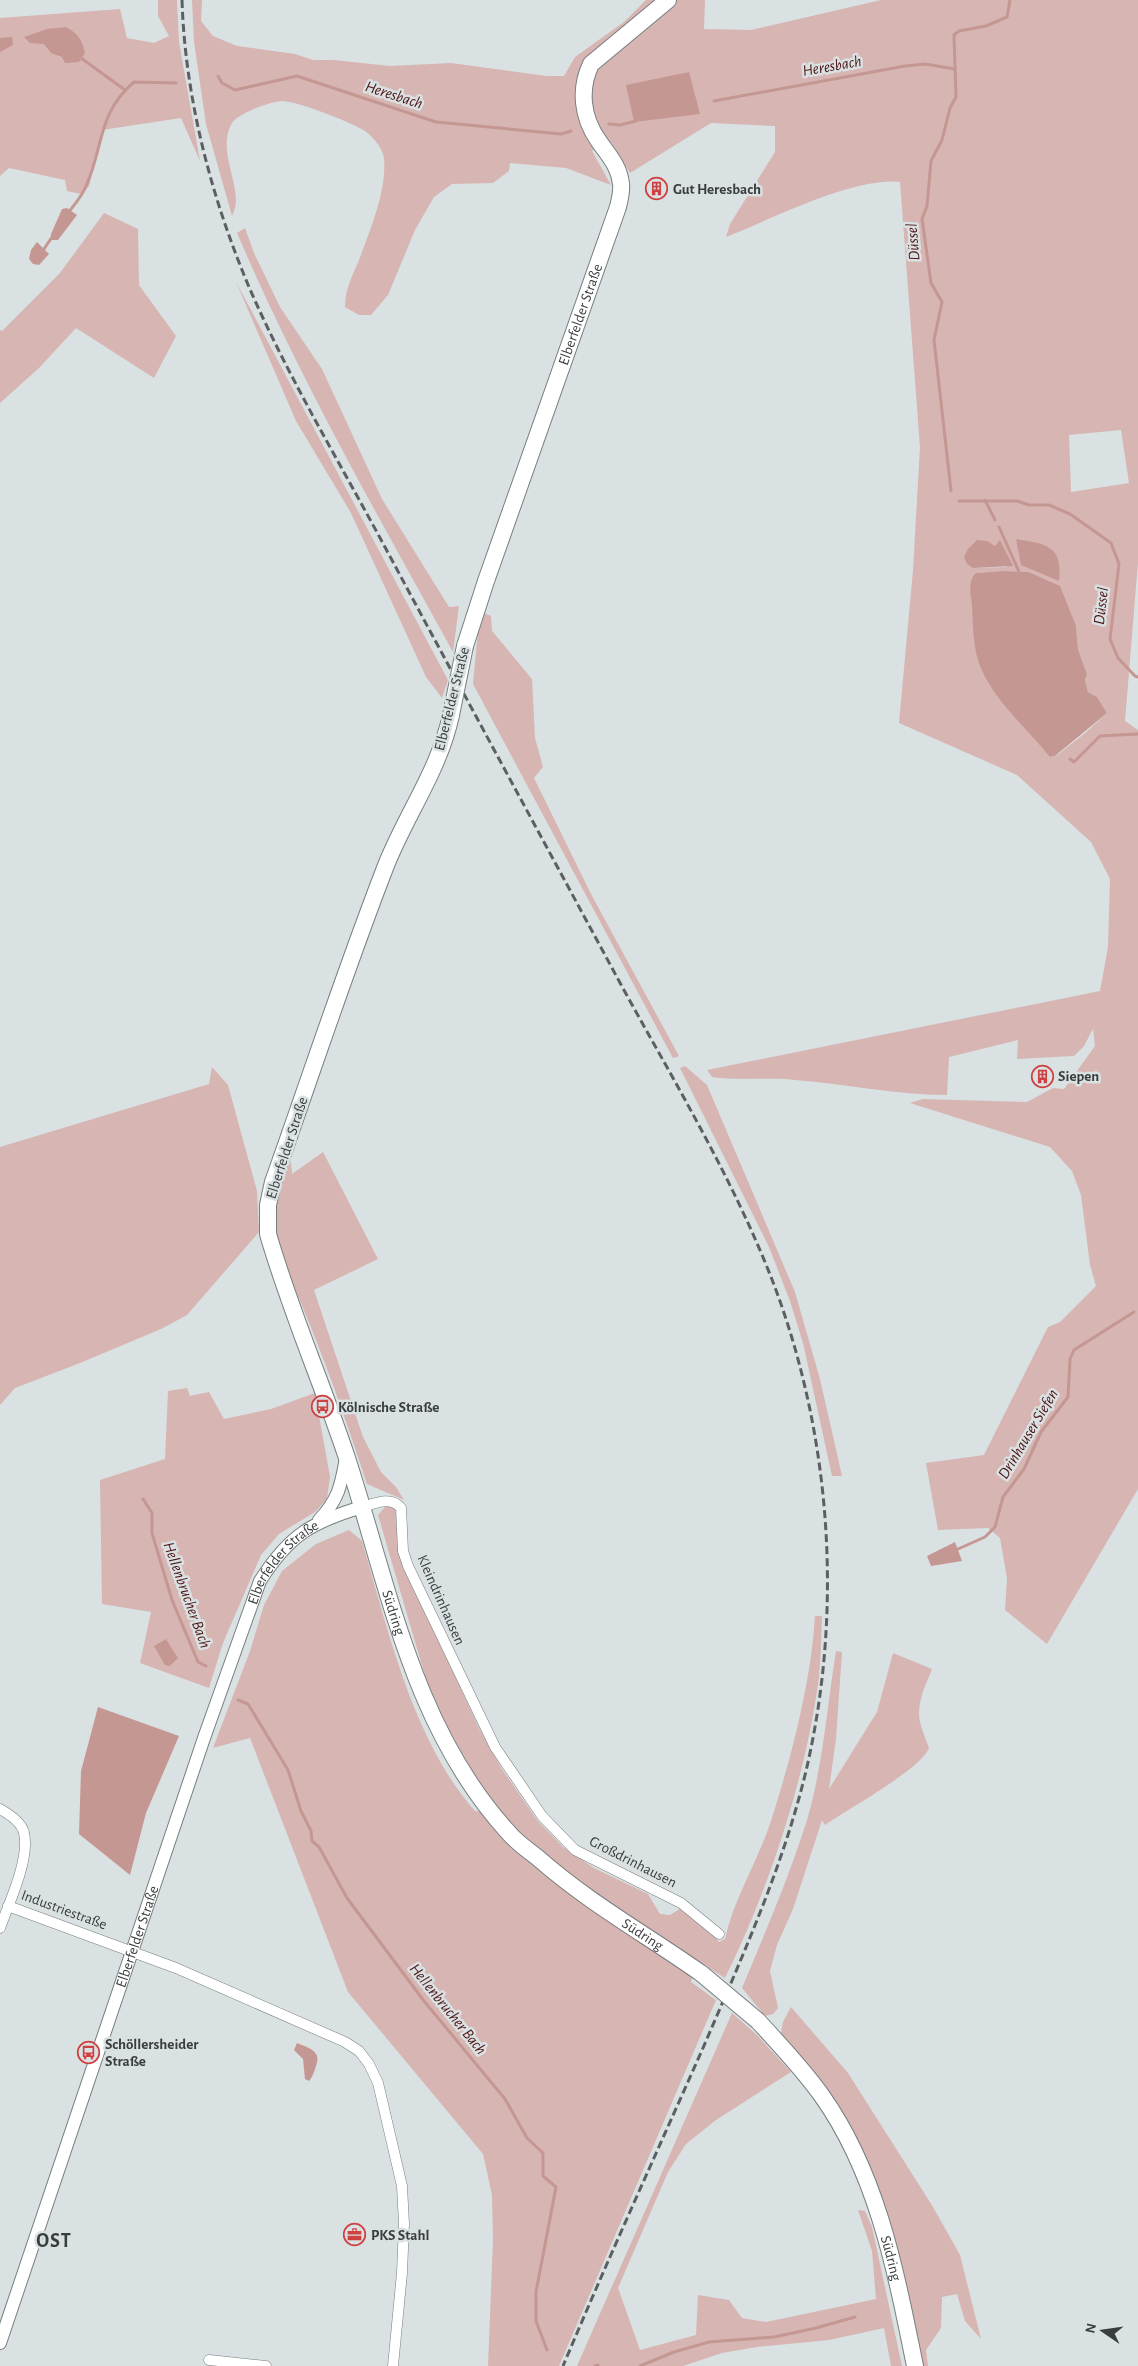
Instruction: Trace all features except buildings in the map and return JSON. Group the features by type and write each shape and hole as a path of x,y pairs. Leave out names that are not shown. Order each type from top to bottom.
{"main road":[{"name":"Elberfelder Straße","path":"362,1507 272,1248 268,1234 268,1205 273,1182 386,866 426,786 438,757 451,715 465,646 486,581 618,207 622,186 618,170 612,158 597,139 589,123 582,89 585,76 591,64 668,0"},
{"name":"Südring","path":"362,1507 404,1649 433,1719 471,1786 508,1833 566,1883 702,1974 758,2021 789,2055 822,2097 846,2137 884,2225 915,2366"}],"street":[{"path":"317,1522 331,1507 339,1494 346,1457"},
{"name":"Kleindrinhausen","path":"362,1507 388,1500 401,1508 403,1551 408,1566 476,1710"},
{"name":"Elberfelder Straße","path":"0,2343 260,1581 285,1547 317,1522 362,1507"},
{"name":"Großdrinhausen","path":"476,1710 495,1747 517,1781 563,1839 591,1859 681,1903 719,1934"},
{"path":"0,1809 17,1821 24,1832 22,1862 8,1906"},
{"name":"Industriestraße","path":"0,1928 8,1906 133,1951"},
{"path":"133,1951 215,1984 345,2042 358,2051 369,2064 378,2083 402,2186 404,2224 393,2366"},
{"path":"209,2360 266,2366"}],"shaded area":[{"path":"158,0 177,0 179,42 200,161 181,118 102,130 89,186 81,194 67,191 65,180 9,168 0,176 0,18 120,9 127,38 154,43 169,36 158,16"},
{"path":"192,0 202,0 201,21 213,36 237,46 295,54 313,60 334,60 390,66 451,63 546,76 564,76 575,57 624,22 646,0 705,0 704,29 751,30 881,0 1138,0 1138,562 1125,721 1138,730 1138,1489 1047,1644 1005,1610 1007,1578 1000,1538 988,1528 938,1530 926,1463 984,1455 1048,1327 1060,1322 1096,1286 1090,1265 1081,1195 1072,1171 1050,1147 910,1103 923,1099 1027,1102 1053,1088 1064,1089 1095,1046 1093,1029 1084,1046 1074,1056 1017,1059 1018,1040 949,1057 947,1095 928,1095 785,1079 712,1077 707,1070 1100,991 1108,947 1110,879 1091,842 1017,775 899,723 913,570 920,447 900,182 881,182 836,192 726,237 730,224 775,152 775,126 711,123 630,173 610,141 592,151 611,185 566,168 510,163 509,171 493,183 452,184 434,197 415,230 388,295 371,315 359,315 345,307 345,301 349,283 377,210 383,184 384,158 379,146 368,133 358,127 325,113 291,102 283,101 263,105 241,115 232,123 228,132 227,142 227,152 236,201 232,216 206,124 194,42","holes":["1121,430 1129,483 1071,492 1069,435","1000,541 1007,567 973,568","1029,572 1051,582 1076,626 1078,649 1087,674 1085,680 1088,692 1097,697 1107,713 1056,756 1051,757 1003,702 976,573"]},
{"path":"66,27 79,37 82,44 85,53 79,62 65,63 62,57 51,53 44,44 30,43 24,37 47,29"},
{"path":"12,37 13,45 0,52 0,38"},
{"path":"689,72 700,114 634,122 626,85"},
{"path":"67,208 77,215 58,240 51,240 51,234 62,209"},
{"path":"104,213 138,229 139,285 176,336 154,378 76,328 39,368 0,403 0,330 2,331 60,273"},
{"path":"245,228 254,253 280,307 322,369 382,499 449,607 459,606 453,652 340,445 286,340 237,233"},
{"path":"37,242 49,254 39,265 33,264 29,259 31,250"},
{"path":"236,282 448,680 442,698 426,677 351,513 296,421"},
{"path":"1016,539 1050,548 1058,560 1060,569 1059,581 1021,565"},
{"path":"977,540 987,541 995,546 1000,540 1013,566 973,568 967,564 964,557 968,549"},
{"path":"1029,572 1060,586 1076,626 1078,649 1087,674 1085,680 1088,692 1097,697 1107,713 1055,756 1050,757 1002,703 986,679 978,659 973,629 971,580 976,573"},
{"path":"482,612 491,616 492,631 532,679 535,738 543,767 534,778 591,894 679,1056 673,1058 473,684 478,631"},
{"path":"685,1066 707,1085 795,1292 820,1379 842,1476 832,1476 803,1343 790,1301 769,1247 680,1068"},
{"path":"212,1067 228,1085 257,1191 259,1232 187,1315 161,1329 15,1388 0,1405 0,1147 209,1084"},
{"path":"323,1152 378,1259 314,1290 363,1437 381,1472 396,1487 404,1500 367,1484 332,1381 282,1259 275,1235 274,1215 276,1199 280,1184 291,1162 292,1174"},
{"path":"187,1388 190,1396 209,1392 224,1419 271,1409 315,1393 330,1477 327,1499 315,1512 279,1534 261,1555 223,1643 209,1688 140,1663 151,1612 102,1604 100,1480 165,1459 168,1391"},
{"path":"386,1506 394,1508 396,1513 400,1558 479,1728 502,1769 537,1820 563,1847 594,1868 648,1894 660,1914 670,1915 681,1908 706,1927 719,1942 725,1939 734,1909 771,1821 786,1772 805,1694 815,1616 822,1616 819,1677 805,1754 795,1793 771,1870 725,1978 578,1885 521,1835 476,1783 435,1710 378,1515"},
{"path":"349,1530 362,1541 405,1683 435,1752 453,1783 475,1811 484,1812 509,1841 544,1875 693,1975 691,1982 716,2000 559,2366 488,2366 493,2240 492,2195 483,2154 348,1992 250,1738 213,1748 250,1651 264,1605 282,1571 316,1544"},
{"path":"955,1542 962,1561 931,1566 927,1556"},
{"path":"166,1639 178,1658 170,1666 165,1665 154,1646"},
{"path":"836,1651 842,1652 836,1739 829,1789 877,1712 893,1653 932,1669 922,1694 919,1708 920,1722 929,1748 913,1767 883,1788 825,1825 822,1820 793,1909 777,1945 770,1971 778,2008 773,2014 765,2016 742,1988 785,1884 807,1820 821,1758"},
{"path":"98,1707 179,1736 146,1813 130,1875 79,1834 81,1771"},
{"path":"791,2007 848,2073 933,2207 960,2255 981,2339 965,2321 957,2294 942,2297 941,2328 926,2350 928,2366 921,2366 889,2226 781,2033 783,2022"},
{"path":"732,2013 757,2035 791,2072 716,2120 686,2144 668,2172 618,2288 640,2350 696,2335 698,2295 729,2300 742,2318 766,2322 876,2299 872,2251 858,2210 865,2211 872,2227 902,2366 891,2366 884,2328 829,2340 757,2347 722,2353 683,2366 577,2366"},
{"path":"297,2043 316,2053 315,2070 309,2081 305,2079 303,2059 294,2050"}],"waterway":[{"name":"Düssel","path":"951,491 934,340 942,302 931,283 922,219 927,206 931,161 942,140 950,108 956,97 954,35 959,31 986,26 1007,17 1010,0"},
{"path":"81,58 125,90"},
{"name":"Heresbach","path":"714,101 905,66 925,64 955,69"},
{"name":"Heresbach","path":"218,76 222,83 235,90 297,76 436,122 561,134 571,131"},
{"name":"Heresbach","path":"68,213 85,188 108,117 122,94 134,82 176,83"},
{"name":"Heresbach","path":"609,124 620,125 636,121"},
{"name":"Heresbach","path":"44,249 52,237"},
{"path":"985,500 995,520"},
{"name":"Düssel","path":"959,501 1017,501 1029,505 1049,505 1070,514 1111,543 1119,564 1110,639 1118,658 1138,677"},
{"path":"999,527 1020,574"},
{"path":"1070,759 1074,762 1100,736 1138,734"},
{"name":"Drinhauser Siefen","path":"958,1549 985,1537 995,1527 1003,1497 1024,1469 1041,1432 1068,1397 1070,1359 1074,1350 1134,1312"},
{"name":"Hellenbrucher Bach","path":"143,1499 152,1513 152,1533 172,1600 198,1662 206,1666"},
{"name":"Hellenbrucher Bach","path":"238,1700 248,1704 288,1770 301,1811 311,1831 312,1841 319,1847 347,1898 424,2001 505,2099 527,2138 543,2153 543,2176 556,2187 536,2292 536,2321 547,2350"},
{"path":"640,2366 674,2352 709,2342 774,2337 855,2317"}],"railway":[{"path":"182,0 188,73 202,146 223,218 249,287 297,387 717,1159 736,1198 771,1277 791,1336 807,1396 818,1458 825,1521 827,1584 825,1647 818,1710 797,1807 774,1877 747,1946 563,2366"}],"place":[{"name":"Gut Heresbach","path":"657,189"},
{"name":"Siepen","path":"1042,1076"},
{"name":"Kölnische Straße","path":"322,1407"},
{"name":"Schöllersheider Straße","path":"89,2053"},
{"name":"PKS Stahl","path":"355,2235"}],"district":[{"name":"OST","path":"54,2241"}]}
